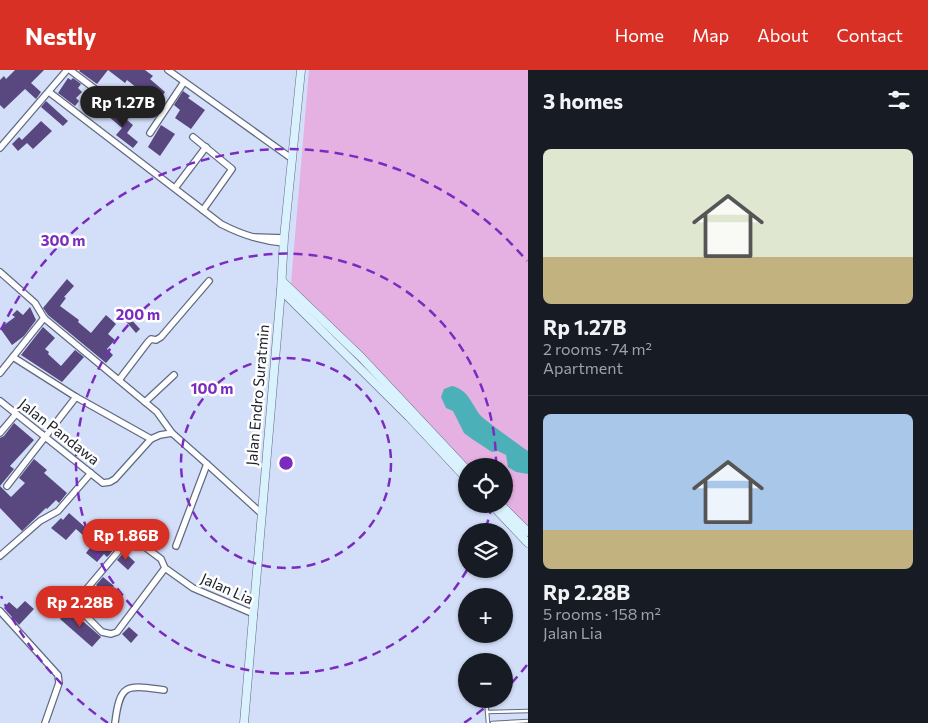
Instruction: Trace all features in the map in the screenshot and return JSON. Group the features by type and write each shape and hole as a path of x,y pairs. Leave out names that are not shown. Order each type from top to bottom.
{"main road":[{"name":"Jalan Endro Suratmin","path":"244,723 291,158 301,70"},
{"path":"282,281 362,358 458,460"},
{"path":"281,290 409,417 458,469"},
{"path":"500,513 528,543"},
{"path":"509,513 528,532"}],"street":[{"path":"0,148 69,70 120,108"},
{"path":"168,70 291,158"},
{"path":"150,133 184,82"},
{"path":"49,92 221,224 233,231 251,237 284,240"},
{"path":"193,138 232,168 203,210"},
{"path":"175,188 206,147"},
{"path":"0,272 35,303 44,318 157,412 172,433 262,514"},
{"path":"119,380 148,342 161,337 210,281"},
{"path":"0,373 44,318"},
{"path":"13,357 151,439 172,433"},
{"path":"145,402 174,375"},
{"path":"8,486 76,396"},
{"name":"Jalan Pandawa","path":"0,401 103,482 110,482 121,474 151,439"},
{"path":"0,433 16,414"},
{"path":"176,546 208,464"},
{"path":"0,556 45,517 58,511 91,473"},
{"name":"Jalan Lia","path":"165,568 116,632 111,634 102,632 76,604 130,538 161,559 165,568 193,588 254,614"},
{"path":"0,611 58,675 59,683 45,723"},
{"path":"115,723 117,704 121,695 126,690 134,686 164,690"}],"lane":[{"path":"487,708 488,723"},
{"path":"487,712 528,711"},
{"path":"492,723 528,721"}],"shaded area":[{"path":"309,70 528,70 528,539 503,513 513,513 513,458 458,458 458,467 290,295"},
{"path":"452,386 458,388 466,394 484,419 528,451 528,474 513,470 513,458 506,458 506,455 498,451 492,452 464,433 453,411 446,408 441,397 444,389"}],"building":[{"path":"15,70 44,70 31,83 41,92 36,99 25,89 4,109 0,105 0,80 4,76 6,79"},
{"path":"80,70 108,70 97,84"},
{"path":"108,70 145,70 153,76 150,79 165,92 161,98 165,101 154,118 142,108 140,111 127,100 137,88 127,80 125,83"},
{"path":"68,78 71,80 73,78 81,84 78,88 82,92 76,98 79,101 75,106 58,93"},
{"path":"115,90 126,99 122,104 111,95"},
{"path":"183,91 190,96 188,98 205,110 191,129 175,118 180,110 174,105"},
{"path":"46,101 68,121 63,126 41,107"},
{"path":"114,109 133,125 127,133 138,142 133,148 116,135 122,128 108,116"},
{"path":"41,121 52,131 33,149 27,143 18,151 12,144 19,137 22,140"},
{"path":"161,125 175,134 160,156 148,147"},
{"path":"67,279 74,286 64,297 66,298 60,306 79,320 78,322 91,333 106,315 116,324 108,334 115,340 107,349 113,355 106,363 48,315 43,308"},
{"path":"30,307 36,320 24,336 12,345 0,328 15,317 12,315 17,310 23,315"},
{"path":"127,315 140,329 136,333 123,318"},
{"path":"43,327 55,338 45,349 61,366 75,350 84,357 62,382 21,355"},
{"path":"14,423 34,440 10,466 14,469 0,486 0,438 4,436"},
{"path":"34,459 47,470 44,473 67,493 59,503 56,500 22,531 0,508 0,486 11,497 25,483 19,478"},
{"path":"69,513 103,543 108,538 114,543 110,547 113,550 107,557 104,554 97,562 86,553 93,544 76,529 66,540 51,528 61,518 63,520"},
{"path":"124,552 135,562 128,570 117,560"},
{"path":"103,577 114,586 106,594 96,585"},
{"path":"25,601 34,609 19,625 4,608 9,602 17,609"},
{"path":"69,609 101,637 92,647 60,619"},
{"path":"129,627 138,635 131,643 122,634"}]}
